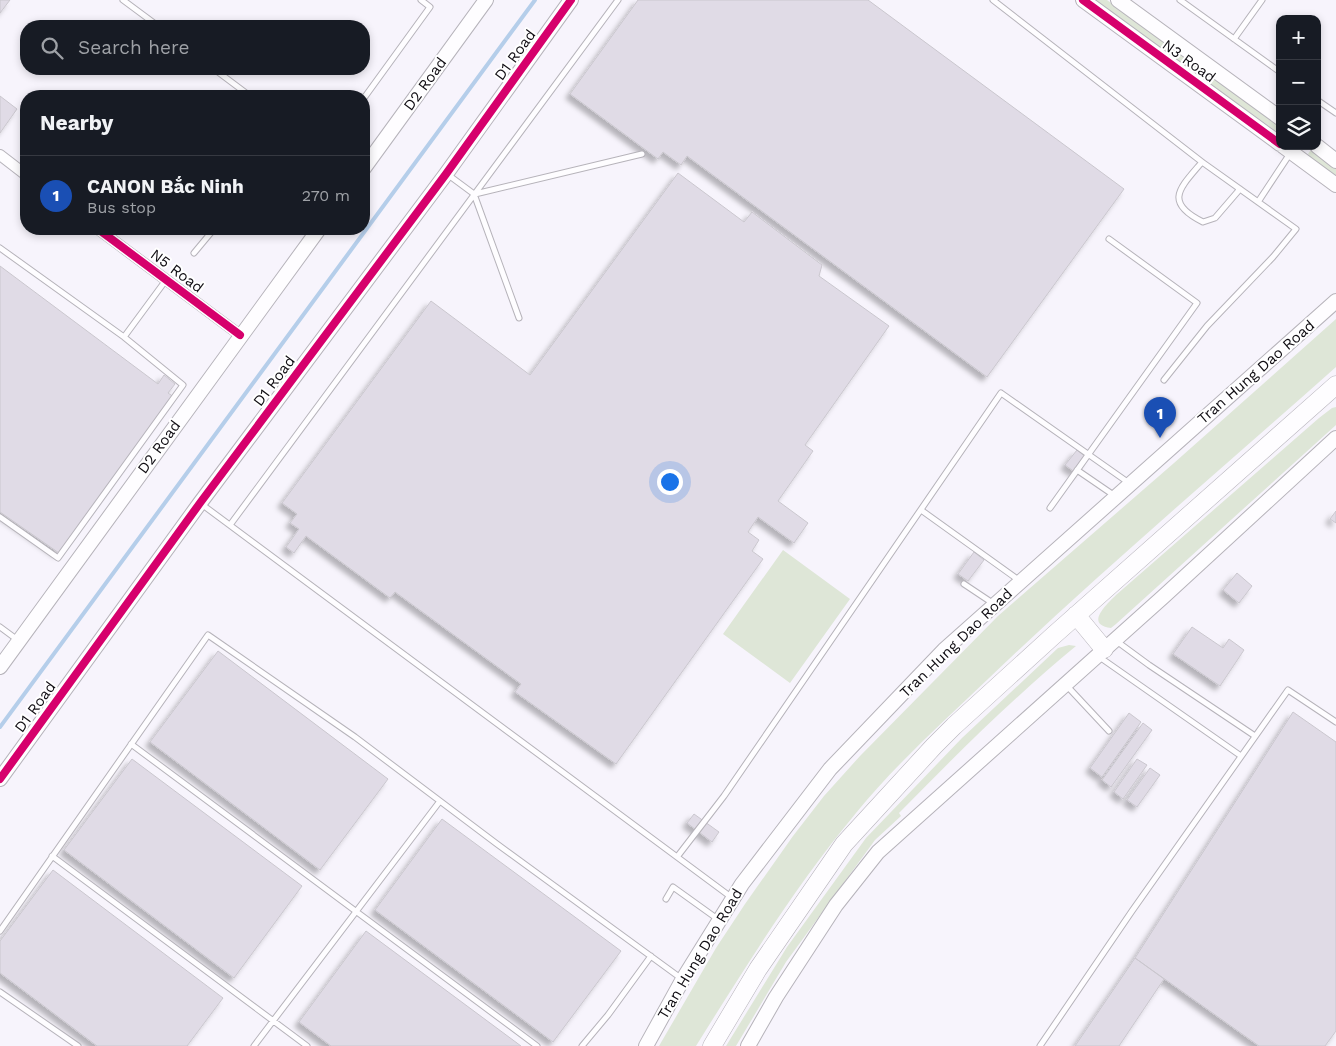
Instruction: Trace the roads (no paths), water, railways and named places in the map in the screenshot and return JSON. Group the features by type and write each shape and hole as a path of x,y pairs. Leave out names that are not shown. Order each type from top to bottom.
{"highway":[{"path":"712,1046 758,969 844,844 954,726 1076,615 1336,385"},
{"path":"1076,615 1105,648"}],"street":[{"name":"D2 Road","path":"370,160 486,0"},
{"name":"D1 Road","path":"0,779 200,503 446,174 571,0"},
{"name":"N3 Road","path":"1083,0 1276,139"},
{"name":"N3 Road","path":"1118,0 1276,115"},
{"path":"1321,149 1336,161"},
{"name":"N3 Road","path":"1291,150 1336,185"},
{"path":"0,155 20,170"},
{"name":"N5 Road","path":"106,235 240,335"},
{"name":"D2 Road","path":"0,667 315,235"},
{"name":"Tran Hung Dao Road","path":"646,1046 683,979 742,884 830,770 944,650 1129,483 1336,301"},
{"path":"748,1046 776,997 836,905 878,852 1163,597 1336,438"}],"lane":[{"path":"123,0 150,20"},
{"path":"370,90 430,7 420,0"},
{"path":"230,525 618,0"},
{"path":"993,0 1202,162 1296,229 1206,326 1164,380"},
{"path":"1180,0 1276,69"},
{"path":"1234,39 1262,0"},
{"path":"222,75 242,90"},
{"path":"1321,103 1336,113"},
{"path":"1258,202 1285,150"},
{"path":"474,194 642,154"},
{"path":"1202,162 1184,184 1179,196 1179,202 1188,215 1203,222 1215,218 1240,189"},
{"path":"446,174 474,194 519,318"},
{"path":"194,253 209,235"},
{"path":"1050,508 1197,303 1109,239"},
{"path":"0,248 124,337 183,386 58,558 0,517"},
{"path":"124,337 166,280"},
{"path":"677,856 724,796 1001,393 1129,483"},
{"path":"1077,470 1115,496"},
{"path":"200,503 733,898"},
{"path":"921,510 1021,581"},
{"path":"964,584 995,604"},
{"path":"0,627 19,641"},
{"path":"0,931 208,635 354,737 683,979"},
{"path":"1105,648 1149,665 1255,736"},
{"path":"1105,648 1241,756"},
{"path":"1066,684 1109,731"},
{"path":"1040,1046 1288,690 1336,722"},
{"path":"132,744 537,1046"},
{"path":"254,1046 440,801"},
{"path":"52,856 308,1046"},
{"path":"666,899 673,887 719,920"},
{"path":"582,1046 608,1015 651,956"},
{"path":"0,992 78,1046"}],"waterway":[{"path":"370,224 535,0"},
{"path":"0,727 362,235"}],"place":[{"name":"CANON Bắc Ninh","path":"1160,438"}]}
